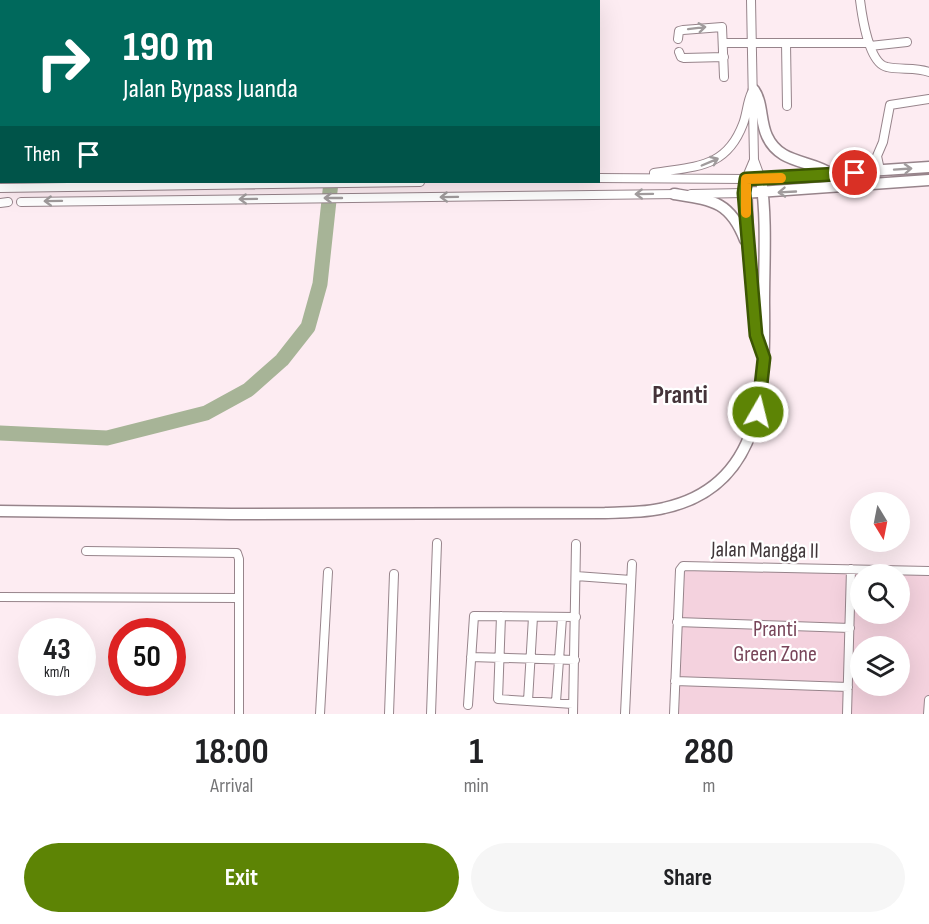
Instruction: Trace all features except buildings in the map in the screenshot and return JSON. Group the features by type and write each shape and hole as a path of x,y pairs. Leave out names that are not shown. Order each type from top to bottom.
{"main road":[{"path":"754,90 765,132 772,145 792,160 821,167 833,175"},
{"path":"764,358 756,335 747,246 744,193 746,179 929,167"},
{"path":"0,511 605,513 664,508 704,492 720,481 738,461 750,439 758,412 764,358 761,179"},
{"path":"744,193 929,180"},
{"path":"674,194 708,200 727,208 734,216 747,246"}],"street":[{"path":"868,0 860,0 870,44 880,65 929,72"},
{"path":"751,4 754,160 761,179"},
{"path":"678,39 679,31 720,26 724,77"},
{"path":"723,43 907,42"},
{"path":"786,43 787,106"},
{"path":"679,52 684,58 723,57"},
{"path":"633,177 702,166 720,158 730,148 741,130 754,90"},
{"path":"880,170 877,156 890,105 929,99"},
{"path":"600,178 746,179 754,160"},
{"path":"0,188 359,183"},
{"path":"21,202 744,193"},
{"path":"431,714 437,543"},
{"path":"573,714 576,544"},
{"path":"86,551 235,552 239,559 239,714"},
{"path":"625,714 632,564"},
{"name":"Jalan Mangga II","path":"677,622 681,570 685,566 850,569"},
{"name":"Jalan Mangga II","path":"910,571 929,571"},
{"path":"320,714 328,572"},
{"path":"389,714 394,574"},
{"path":"576,576 631,580"},
{"path":"0,597 239,598"},
{"path":"501,616 498,699 573,704"},
{"path":"468,705 473,617 576,617"},
{"path":"528,701 533,617"},
{"path":"556,702 562,618"},
{"path":"674,714 677,622 850,628"},
{"path":"847,714 850,624"},
{"path":"471,657 575,660"},
{"path":"675,681 848,687"},
{"path":"928,714 929,700"}],"green space":[{"name":"Pranti Green Zone","path":"681,570 850,571 850,624 910,624 910,572 929,572 929,714 674,714"}],"waterway":[{"path":"0,433 107,438 206,413 248,390 282,360 308,327 320,284 331,183"}],"slow traffic":[{"path":"746,213 744,193 746,179 781,178"}],"district":[{"name":"Pranti","path":"680,394"}],"route":[{"path":"758,412 762,397 764,358 756,335 751,287 744,193 746,179 855,173"}]}
